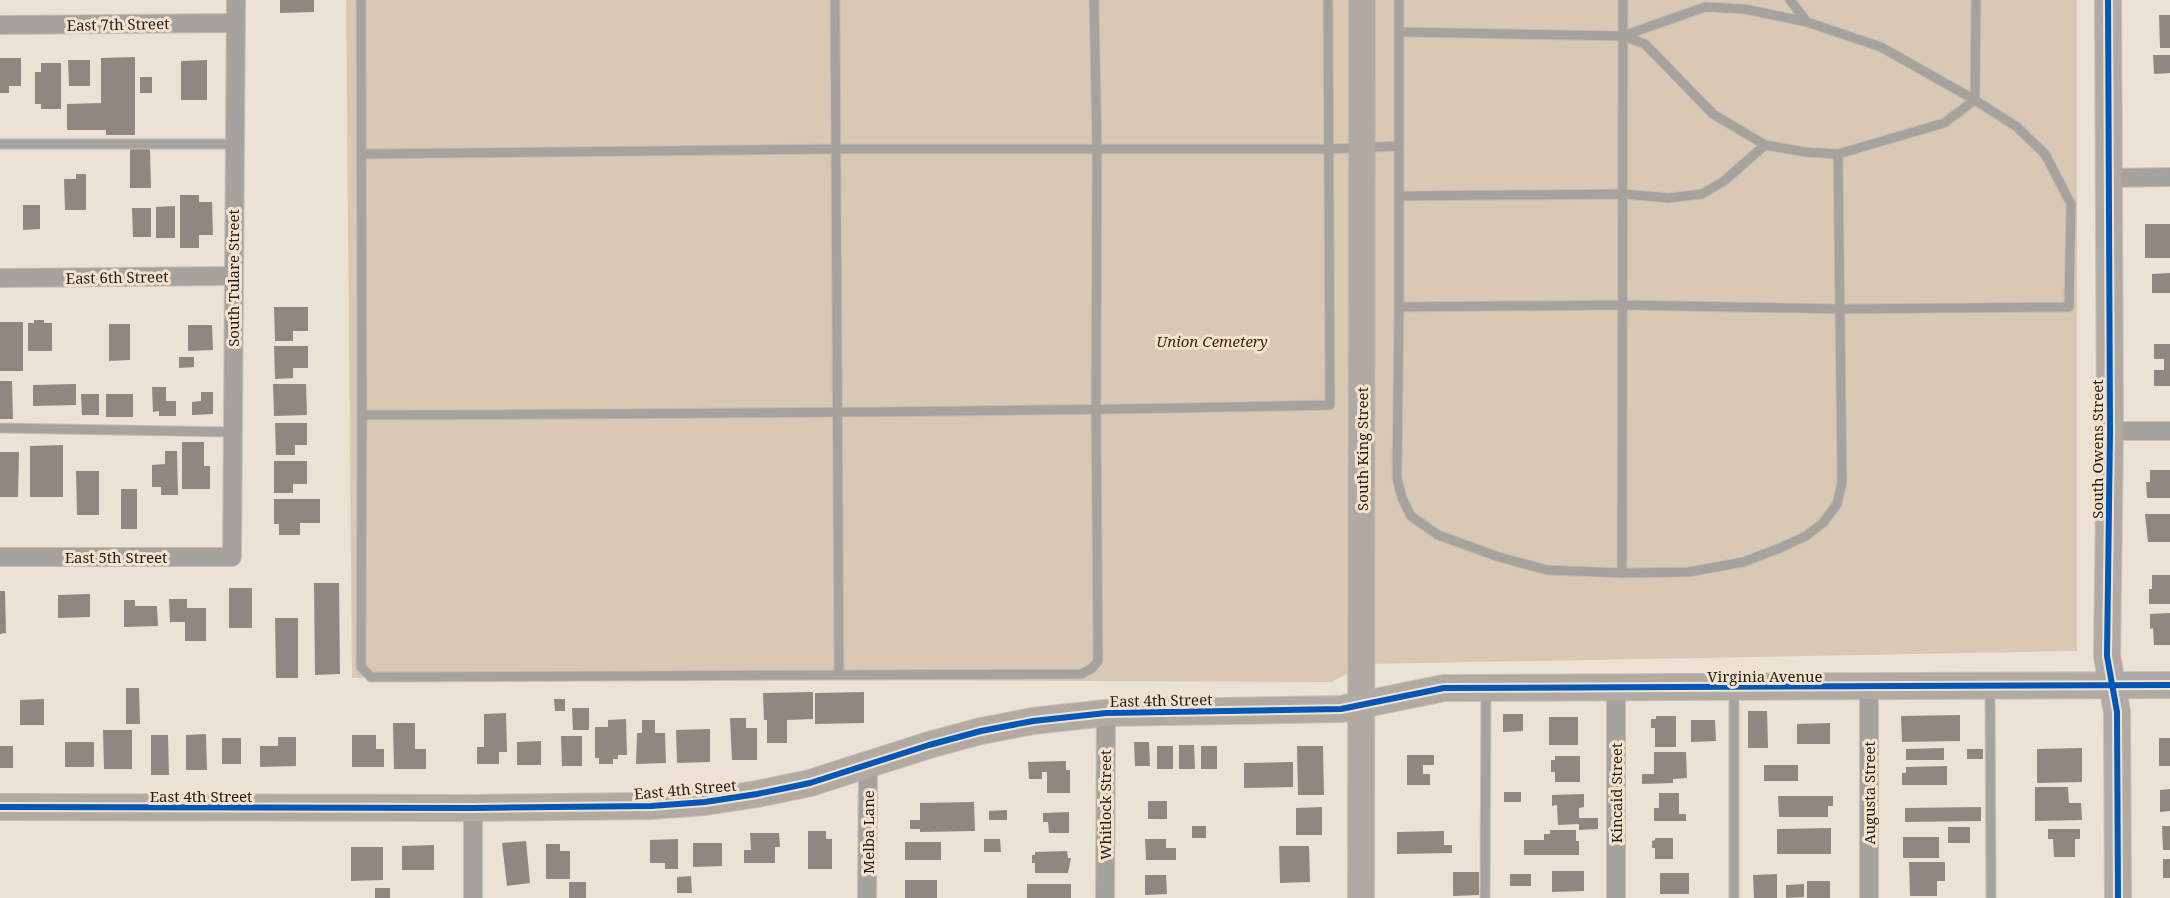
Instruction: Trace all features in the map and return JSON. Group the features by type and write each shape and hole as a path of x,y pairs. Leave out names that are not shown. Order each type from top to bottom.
{"street":[{"name":"South Tulare Street","path":"232,557 236,0"},
{"name":"South King Street","path":"1361,898 1362,0"},
{"name":"South Owens Street","path":"2108,0 2110,431 2108,656 2117,712 2118,898"},
{"name":"East 7th Street","path":"0,25 236,23"},
{"path":"2109,178 2170,177"},
{"name":"East 6th Street","path":"0,278 233,276"},
{"path":"2110,431 2170,431"},
{"name":"East 5th Street","path":"0,557 232,557"},
{"name":"Virginia Avenue","path":"1362,704 1444,688 2170,685"},
{"name":"Augusta Street","path":"1869,687 1869,898"},
{"name":"Kincaid Street","path":"1616,688 1616,898"},
{"name":"East 4th Street","path":"0,807 473,808 651,806 705,802 810,783 929,745 981,731 1033,721 1106,713 1341,709 1362,704"},
{"name":"Whitlock Street","path":"1105,898 1106,713"},
{"name":"Melba Lane","path":"867,898 868,765"},
{"path":"473,808 473,898"}],"lane":[{"path":"361,0 363,154 361,667 371,677 1081,674 1091,669 1098,661 1097,148 1094,0"},
{"path":"835,0 838,674"},
{"path":"362,416 838,414 1329,405 1328,0"},
{"path":"1399,0 1400,307 1396,478 1411,516 1438,535 1499,557 1547,570 1622,573 1689,572 1743,562 1806,536 1823,523 1837,504 1842,482 1838,154"},
{"path":"1622,573 1623,0"},
{"path":"1790,0 1806,22"},
{"path":"1975,100 1976,0"},
{"path":"1400,307 1624,305 1841,309 2069,308 2071,204 2045,154 2017,127 1975,100 1881,47 1806,22 1745,9 1708,3 1623,36"},
{"path":"1399,32 1623,36 1645,44 1713,114 1765,145 1805,152 1838,154 1944,123 1975,100"},
{"path":"0,144 235,144"},
{"path":"1399,196 1624,194 1669,198 1702,194 1724,181 1765,145"},
{"path":"363,154 835,149 1328,149 1399,146"},
{"path":"0,428 233,432"},
{"path":"1990,686 1991,898"},
{"path":"1485,898 1486,688"},
{"path":"1734,688 1734,898"}],"green space":[{"name":"Union Cemetery","path":"346,0 2077,0 2077,651 1368,664 1331,682 352,678"}],"building":[{"path":"280,0 314,0 314,12 280,13"},
{"path":"2159,15 2170,15 2170,48 2160,48"},
{"path":"2153,55 2170,55 2170,73 2154,74"},
{"path":"135,57 135,135 106,135 106,130 67,130 67,104 101,103 101,58"},
{"path":"0,58 21,58 21,86 9,86 9,93 0,93"},
{"path":"68,60 90,60 90,86 69,86"},
{"path":"207,60 207,100 181,100 181,61"},
{"path":"41,63 61,63 61,109 41,109 41,104 35,104 35,72 41,72"},
{"path":"140,77 152,77 152,93 140,93"},
{"path":"130,149 150,149 151,188 130,188"},
{"path":"76,174 86,174 86,210 65,210 64,179 76,179"},
{"path":"180,195 199,195 199,202 212,202 213,235 199,235 199,248 180,248"},
{"path":"23,205 40,205 40,229 23,230"},
{"path":"175,206 175,238 156,238 156,207"},
{"path":"132,208 151,208 151,237 133,237"},
{"path":"2145,224 2170,224 2170,258 2145,258"},
{"path":"2170,273 2170,293 2152,293 2152,274"},
{"path":"274,307 308,307 308,331 293,331 293,341 275,341"},
{"path":"34,320 52,323 52,351 28,351 28,323 34,323"},
{"path":"0,322 23,322 23,371 0,371"},
{"path":"109,324 130,324 130,360 109,361"},
{"path":"188,325 212,325 213,350 188,351"},
{"path":"2154,344 2170,344 2170,386 2154,386 2154,370 2164,370 2164,359 2154,359"},
{"path":"274,346 308,346 308,368 293,368 293,378 275,379"},
{"path":"179,357 194,357 194,367 179,368"},
{"path":"0,381 12,381 13,419 0,419"},
{"path":"76,384 76,405 33,406 33,385"},
{"path":"273,384 306,384 307,415 274,416"},
{"path":"152,387 166,387 166,401 176,401 176,416 159,416 159,411 153,412"},
{"path":"201,392 213,392 213,414 192,415 192,402 201,401"},
{"path":"81,394 99,394 99,415 82,415"},
{"path":"106,394 133,394 133,417 106,417"},
{"path":"275,423 307,423 307,445 295,445 295,455 276,455"},
{"path":"182,442 204,442 204,466 210,466 210,489 182,489"},
{"path":"63,445 63,497 30,497 30,446"},
{"path":"165,451 177,451 178,495 161,495 161,487 152,487 152,465 165,464"},
{"path":"0,452 19,452 18,497 0,497"},
{"path":"274,461 307,461 307,484 293,484 293,493 274,493"},
{"path":"2150,470 2170,470 2170,498 2147,498 2146,482 2150,482"},
{"path":"76,471 99,471 99,515 77,515"},
{"path":"121,489 137,489 137,529 121,529"},
{"path":"274,499 320,499 320,523 300,523 300,535 279,535 279,524 274,524"},
{"path":"2145,514 2170,514 2170,542 2148,542"},
{"path":"2152,575 2170,575 2170,604 2149,604"},
{"path":"314,583 339,583 340,674 315,675"},
{"path":"229,588 252,588 252,628 229,628"},
{"path":"0,591 5,591 6,633 0,634"},
{"path":"90,594 90,617 58,618 58,595"},
{"path":"169,599 187,599 187,608 206,608 206,641 185,641 185,622 170,622"},
{"path":"124,600 135,600 135,606 157,606 158,626 124,627"},
{"path":"2170,613 2170,645 2154,645 2153,628 2150,629 2150,614"},
{"path":"275,618 298,618 298,678 276,678"},
{"path":"126,688 139,688 140,724 126,724"},
{"path":"813,692 813,719 787,720 787,743 767,743 767,720 764,720 763,693"},
{"path":"864,692 864,723 815,724 815,693"},
{"path":"44,699 44,725 20,725 20,700"},
{"path":"554,699 565,699 565,711 555,711"},
{"path":"572,708 589,708 589,730 573,730"},
{"path":"1748,711 1767,711 1768,748 1748,748"},
{"path":"506,713 507,752 499,752 499,764 477,764 477,747 484,747 484,714"},
{"path":"1503,714 1523,714 1523,731 1503,732"},
{"path":"1960,715 1960,741 1902,742 1901,716"},
{"path":"1656,716 1676,716 1676,747 1655,747 1655,728 1651,728 1651,719 1656,719"},
{"path":"1549,717 1578,717 1578,745 1549,745"},
{"path":"730,718 746,718 746,728 757,728 757,760 732,760"},
{"path":"626,719 627,755 618,755 618,759 613,759 613,764 599,764 599,758 595,758 595,727 608,727 608,720"},
{"path":"642,720 655,720 655,733 665,733 666,763 636,764 637,733 642,733"},
{"path":"1691,720 1715,720 1716,741 1691,742"},
{"path":"393,723 415,723 415,749 426,749 426,769 394,769"},
{"path":"1830,723 1830,744 1797,744 1797,724"},
{"path":"710,729 710,762 677,763 676,730"},
{"path":"103,730 132,730 132,769 104,769"},
{"path":"206,734 207,770 186,770 186,735"},
{"path":"151,735 168,735 169,775 151,775"},
{"path":"352,735 376,735 376,749 384,749 384,767 352,767"},
{"path":"561,736 582,736 582,766 562,766"},
{"path":"278,737 296,737 296,766 260,767 260,746 278,746"},
{"path":"222,738 241,738 241,764 222,764"},
{"path":"2159,738 2170,738 2170,766 2159,766"},
{"path":"541,741 541,765 517,765 517,742"},
{"path":"65,742 94,742 94,767 65,767"},
{"path":"1134,742 1149,742 1150,766 1135,766"},
{"path":"1179,745 1194,745 1195,769 1179,769"},
{"path":"0,746 13,746 13,768 0,768"},
{"path":"1157,746 1173,746 1173,769 1157,769"},
{"path":"1201,746 1217,746 1217,769 1201,769"},
{"path":"1297,746 1323,746 1324,795 1298,795"},
{"path":"1944,748 1944,760 1906,760 1906,749"},
{"path":"2082,748 2082,782 2037,783 2037,749"},
{"path":"1967,749 1983,749 1983,759 1967,759"},
{"path":"1654,752 1686,752 1687,778 1673,779 1673,783 1642,784 1642,774 1654,774"},
{"path":"1407,755 1434,755 1434,765 1423,765 1423,774 1430,774 1430,785 1407,785"},
{"path":"1555,756 1580,756 1580,782 1555,782 1555,772 1551,772 1551,760 1555,760"},
{"path":"1066,761 1066,770 1070,770 1070,793 1047,793 1047,772 1042,772 1042,779 1029,779 1028,762"},
{"path":"1293,762 1293,787 1244,788 1244,763"},
{"path":"1764,765 1798,765 1798,781 1764,781"},
{"path":"1947,766 1947,785 1902,785 1902,773 1906,773 1906,767"},
{"path":"2035,787 2068,787 2069,803 2081,803 2082,820 2035,821"},
{"path":"2170,789 2170,811 2160,812 2160,790"},
{"path":"1504,792 1521,792 1521,802 1504,802"},
{"path":"1659,793 1679,793 1679,814 1686,814 1686,821 1654,821 1654,808 1659,808"},
{"path":"1584,794 1584,807 1579,808 1579,818 1598,818 1598,829 1579,830 1579,824 1558,825 1557,805 1552,806 1552,795"},
{"path":"1778,796 1833,796 1833,806 1828,806 1828,817 1779,817"},
{"path":"1148,801 1167,801 1167,819 1148,819"},
{"path":"974,802 975,831 920,832 920,829 910,829 910,820 920,820 920,803"},
{"path":"1322,807 1322,835 1296,835 1296,808"},
{"path":"1981,807 1981,821 1905,822 1905,808"},
{"path":"1007,810 1007,820 989,820 989,811"},
{"path":"1069,812 1069,833 1049,833 1048,822 1043,822 1043,813"},
{"path":"1192,826 1206,826 1206,838 1192,838"},
{"path":"2162,826 2170,826 2170,850 2163,850"},
{"path":"1948,827 1970,827 1970,843 1948,843"},
{"path":"1831,828 1831,854 1777,854 1777,829"},
{"path":"2048,829 2080,829 2080,839 2075,839 2075,857 2054,857 2053,839 2048,839"},
{"path":"1550,830 1576,830 1579,855 1524,855 1524,840 1544,840 1544,834 1550,834"},
{"path":"808,831 826,831 826,839 832,839 832,869 808,869"},
{"path":"1444,831 1444,845 1452,845 1452,853 1397,854 1397,832"},
{"path":"750,833 779,833 780,847 775,847 775,863 744,863 744,850 751,850"},
{"path":"1903,837 1939,837 1939,858 1903,858"},
{"path":"1655,838 1673,838 1673,859 1655,859 1655,848 1652,848 1652,841"},
{"path":"678,839 678,869 665,869 665,863 650,863 650,840"},
{"path":"984,839 1000,839 1001,852 984,852"},
{"path":"1145,839 1166,839 1166,848 1176,848 1176,860 1146,860"},
{"path":"526,841 530,883 507,886 502,843"},
{"path":"905,842 941,842 941,860 905,860"},
{"path":"693,843 722,843 722,866 693,867"},
{"path":"546,844 560,844 560,851 570,851 570,879 546,879"},
{"path":"434,845 434,870 402,870 402,846"},
{"path":"1279,846 1309,846 1310,882 1280,883"},
{"path":"351,847 383,847 383,880 351,881"},
{"path":"1067,851 1068,858 1071,858 1068,873 1035,873 1032,855 1035,855 1035,852"},
{"path":"2163,859 2170,859 2170,878 2163,878"},
{"path":"1909,862 1945,862 1945,881 1937,881 1937,896 1910,896"},
{"path":"1552,871 1584,871 1584,891 1552,892"},
{"path":"1453,872 1479,872 1479,895 1453,896"},
{"path":"1660,873 1689,873 1689,894 1660,894"},
{"path":"1510,874 1531,874 1531,886 1510,886"},
{"path":"1777,874 1777,898 1754,898 1753,875"},
{"path":"1145,875 1166,875 1167,894 1145,895"},
{"path":"691,876 692,893 677,893 677,877"},
{"path":"905,880 937,880 937,898 905,898"},
{"path":"1807,881 1830,881 1830,898 1807,898"},
{"path":"569,882 586,882 586,898 569,898"},
{"path":"1027,884 1071,884 1071,898 1027,898"},
{"path":"1804,884 1804,897 1786,898 1786,885"},
{"path":"375,888 390,888 390,898 375,898"}],"cycle path":[{"path":"2108,0 2110,431 2107,656 2117,712 2118,898"},
{"path":"0,807 473,808 651,806 705,802 810,783 929,745 981,731 1033,721 1106,713 1341,709 1444,688 2170,685"}]}
